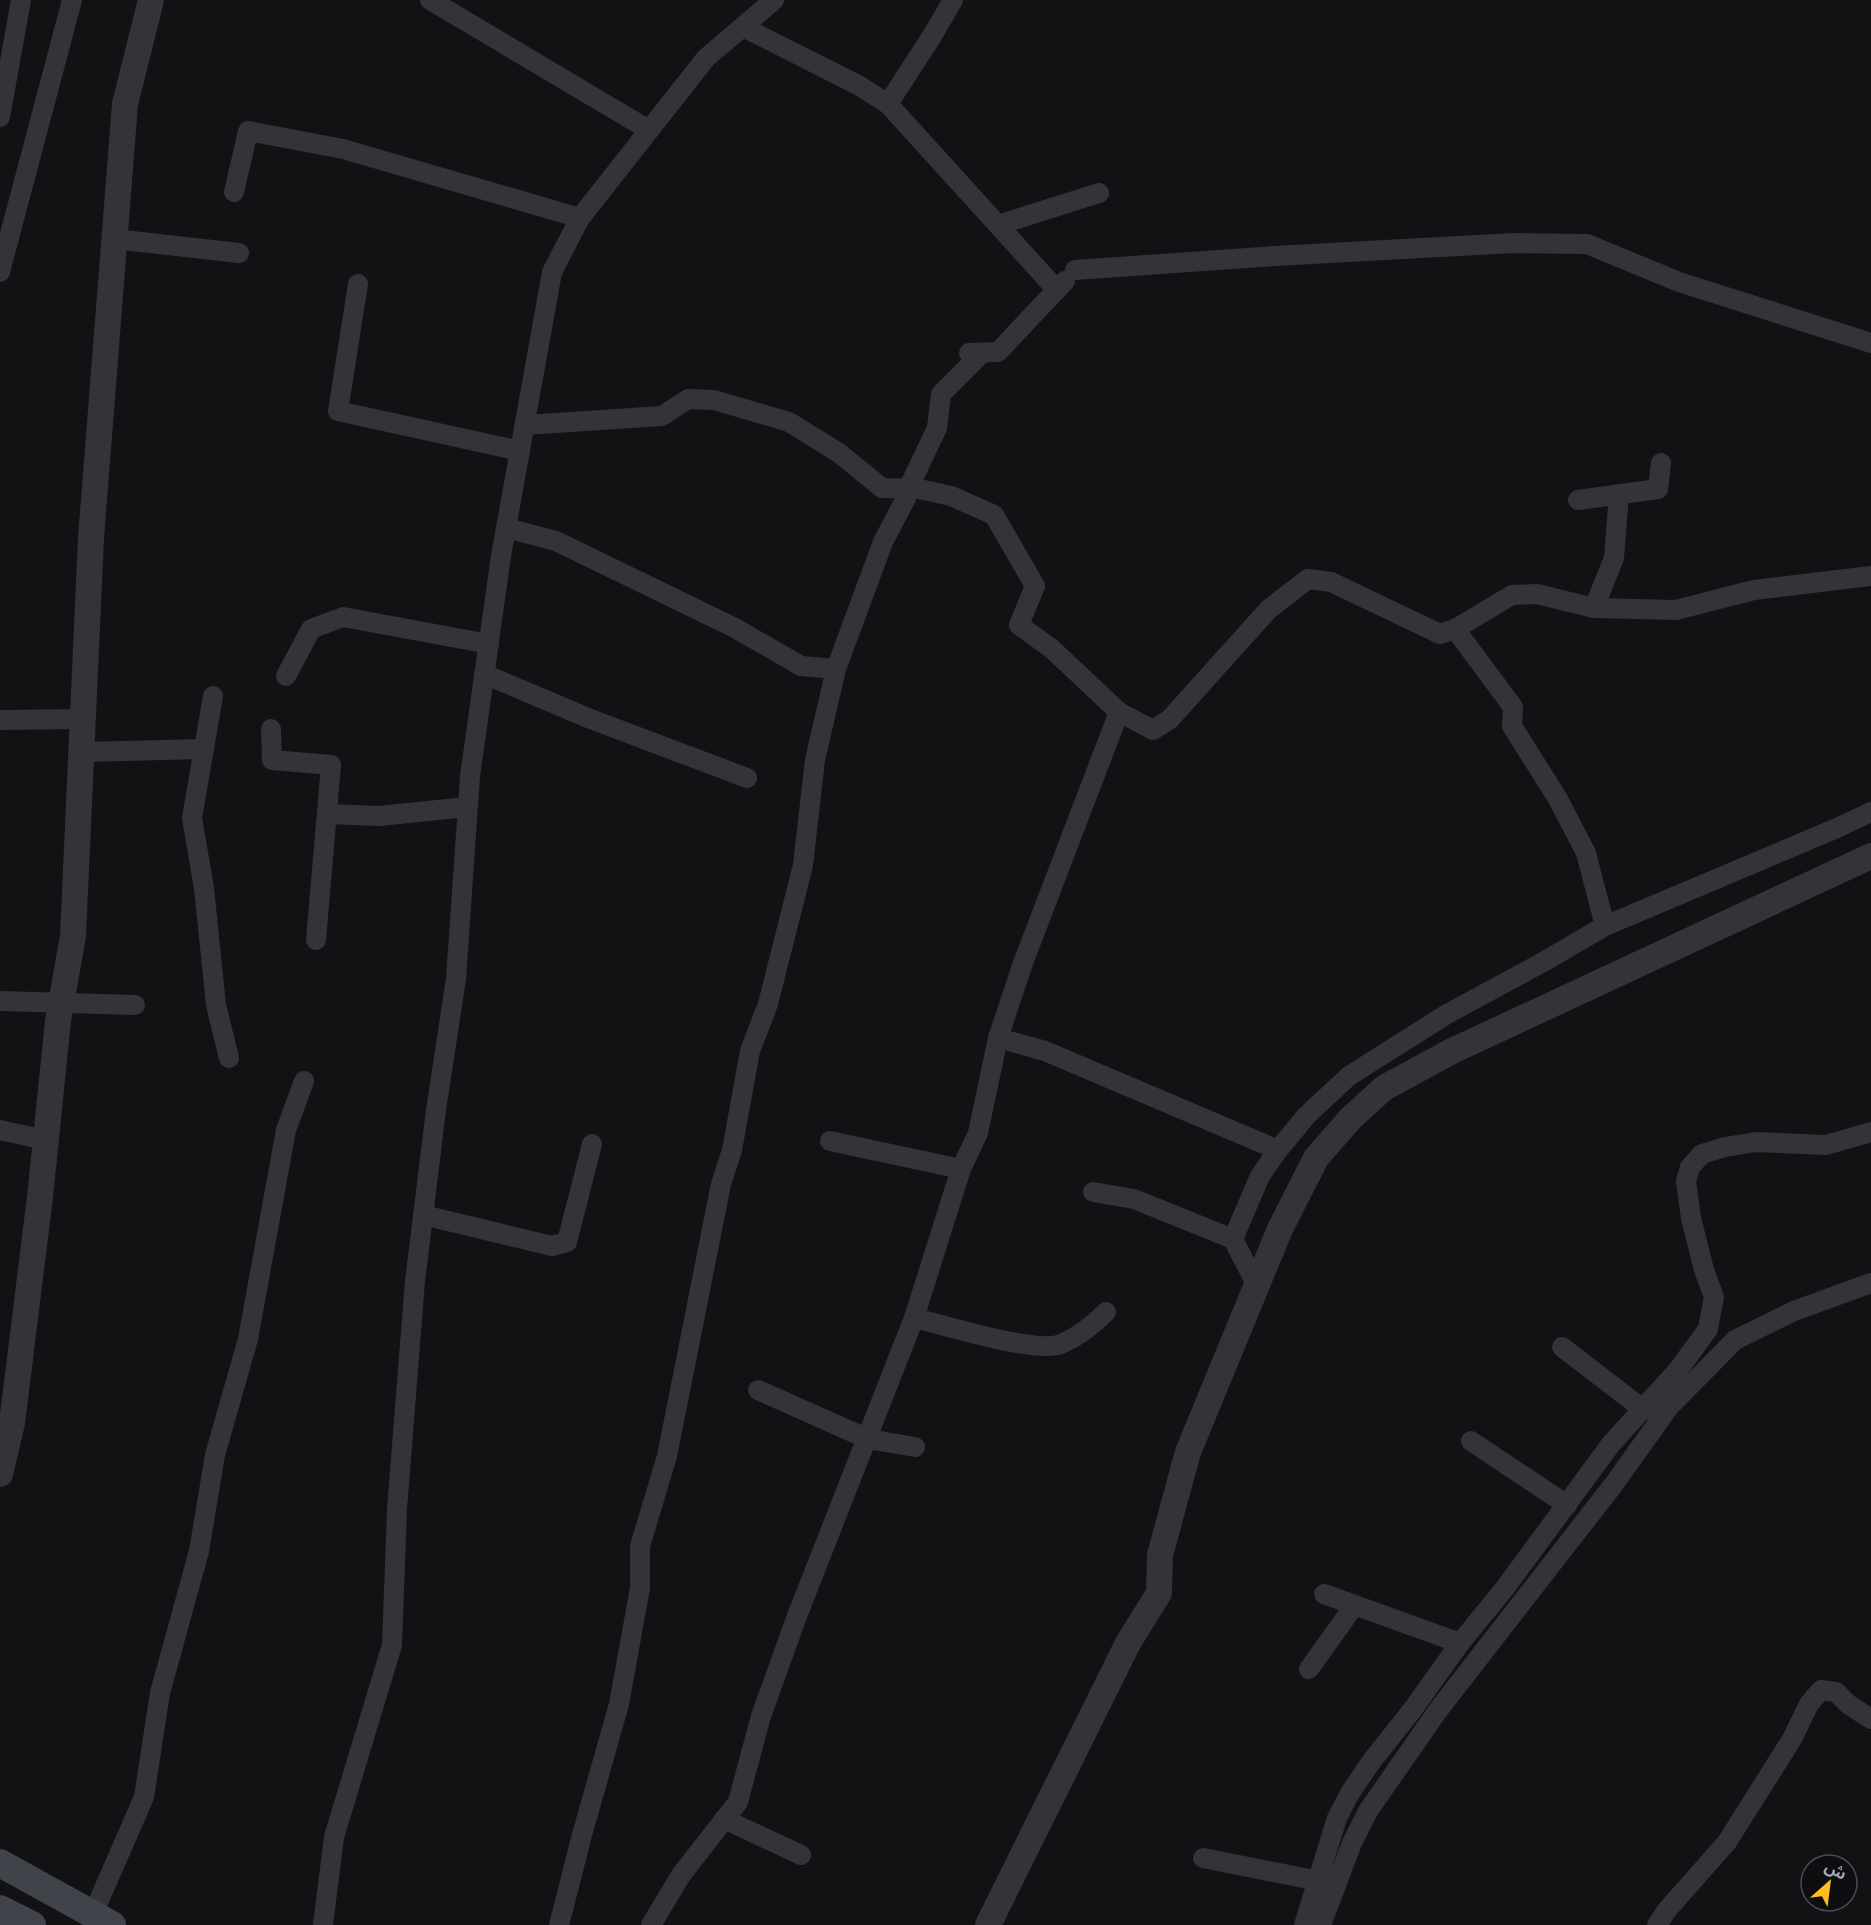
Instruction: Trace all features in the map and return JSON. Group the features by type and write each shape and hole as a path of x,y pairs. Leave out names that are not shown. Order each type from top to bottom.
{"main road":[{"path":"0,1863 102,1920"},
{"path":"0,1909 32,1925"}],"street":[{"path":"0,117 21,0"},
{"path":"0,273 72,0"},
{"path":"0,1474 12,1423 61,1002 73,936 91,538 125,104 151,0"},
{"path":"430,0 649,130"},
{"path":"323,1925 334,1837 393,1645 397,1509 415,1281 436,1110 456,979 467,807 506,528 552,272 580,218 706,58 774,0"},
{"path":"888,104 933,36 953,0"},
{"path":"743,27 858,85 888,104 1057,290"},
{"path":"234,192 248,131 343,149 580,218"},
{"path":"998,225 1099,193"},
{"path":"114,239 240,254"},
{"path":"559,1925 619,1704 640,1588 640,1546 667,1456 722,1184 732,1150 750,1051 768,1004 803,865 815,760 836,669 883,542 906,498 908,489 937,428 941,394 974,353 998,352 1080,263 1275,256 1502,243 1587,244 1679,282 1871,343"},
{"path":"358,284 338,411 520,451"},
{"path":"525,425 662,416 688,399 714,400 789,422 839,453 882,488 908,489 951,496 994,515 1035,586 1019,625 1052,649 1119,712 1154,730 1170,719 1269,609 1308,579 1331,582 1440,634 1455,629 1512,595 1537,594 1594,608 1676,610 1754,590 1871,576"},
{"path":"1578,500 1658,489 1661,463"},
{"path":"1594,608 1614,558 1619,494"},
{"path":"506,528 556,541 735,628 801,666 836,669"},
{"path":"286,676 311,629 343,617 489,644"},
{"path":"1455,629 1513,707 1512,726 1558,799 1586,853 1605,926"},
{"path":"484,674 588,718 747,778"},
{"path":"213,696 192,819 204,888 216,1005 229,1058"},
{"path":"651,1925 681,1875 738,1802 765,1704 797,1616 914,1318 961,1168 978,1133 998,1038 1023,963 1119,712"},
{"path":"0,720 83,719"},
{"path":"271,729 272,760 331,765 316,940"},
{"path":"81,752 204,748"},
{"path":"327,814 379,816 467,807"},
{"path":"1233,1239 1260,1176 1278,1150 1307,1115 1349,1076 1447,1014 1605,926 1871,812"},
{"path":"988,1925 1128,1643 1159,1593 1160,1555 1188,1452 1280,1229 1316,1158 1351,1118 1384,1088 1452,1051 1871,856"},
{"path":"0,1001 135,1005"},
{"path":"998,1038 1045,1051 1278,1150"},
{"path":"102,1920 144,1797 160,1693 199,1551 215,1455 248,1339 286,1130 304,1081"},
{"path":"0,1130 45,1140"},
{"path":"1304,1925 1337,1818 1350,1793 1611,1444 1678,1370 1708,1329 1714,1298 1690,1218 1686,1181 1690,1167 1702,1154 1725,1147 1756,1142 1826,1145 1871,1132"},
{"path":"830,1141 961,1168"},
{"path":"423,1215 552,1246 567,1242 592,1144"},
{"path":"1093,1192 1134,1199 1233,1239 1257,1286"},
{"path":"1321,1925 1352,1843 1368,1811 1439,1709 1587,1519 1669,1407 1736,1340 1794,1311 1871,1283"},
{"path":"914,1318 1031,1347 1059,1345 1089,1328 1106,1312"},
{"path":"1562,1347 1644,1410"},
{"path":"758,1390 868,1439 915,1447"},
{"path":"1471,1441 1567,1505"},
{"path":"1324,1594 1460,1643"},
{"path":"1309,1669 1354,1606"},
{"path":"1657,1925 1727,1842 1792,1739 1809,1704 1821,1690 1836,1692 1848,1704 1871,1719"},
{"path":"724,1819 801,1855"},
{"path":"1203,1858 1319,1881"}]}
